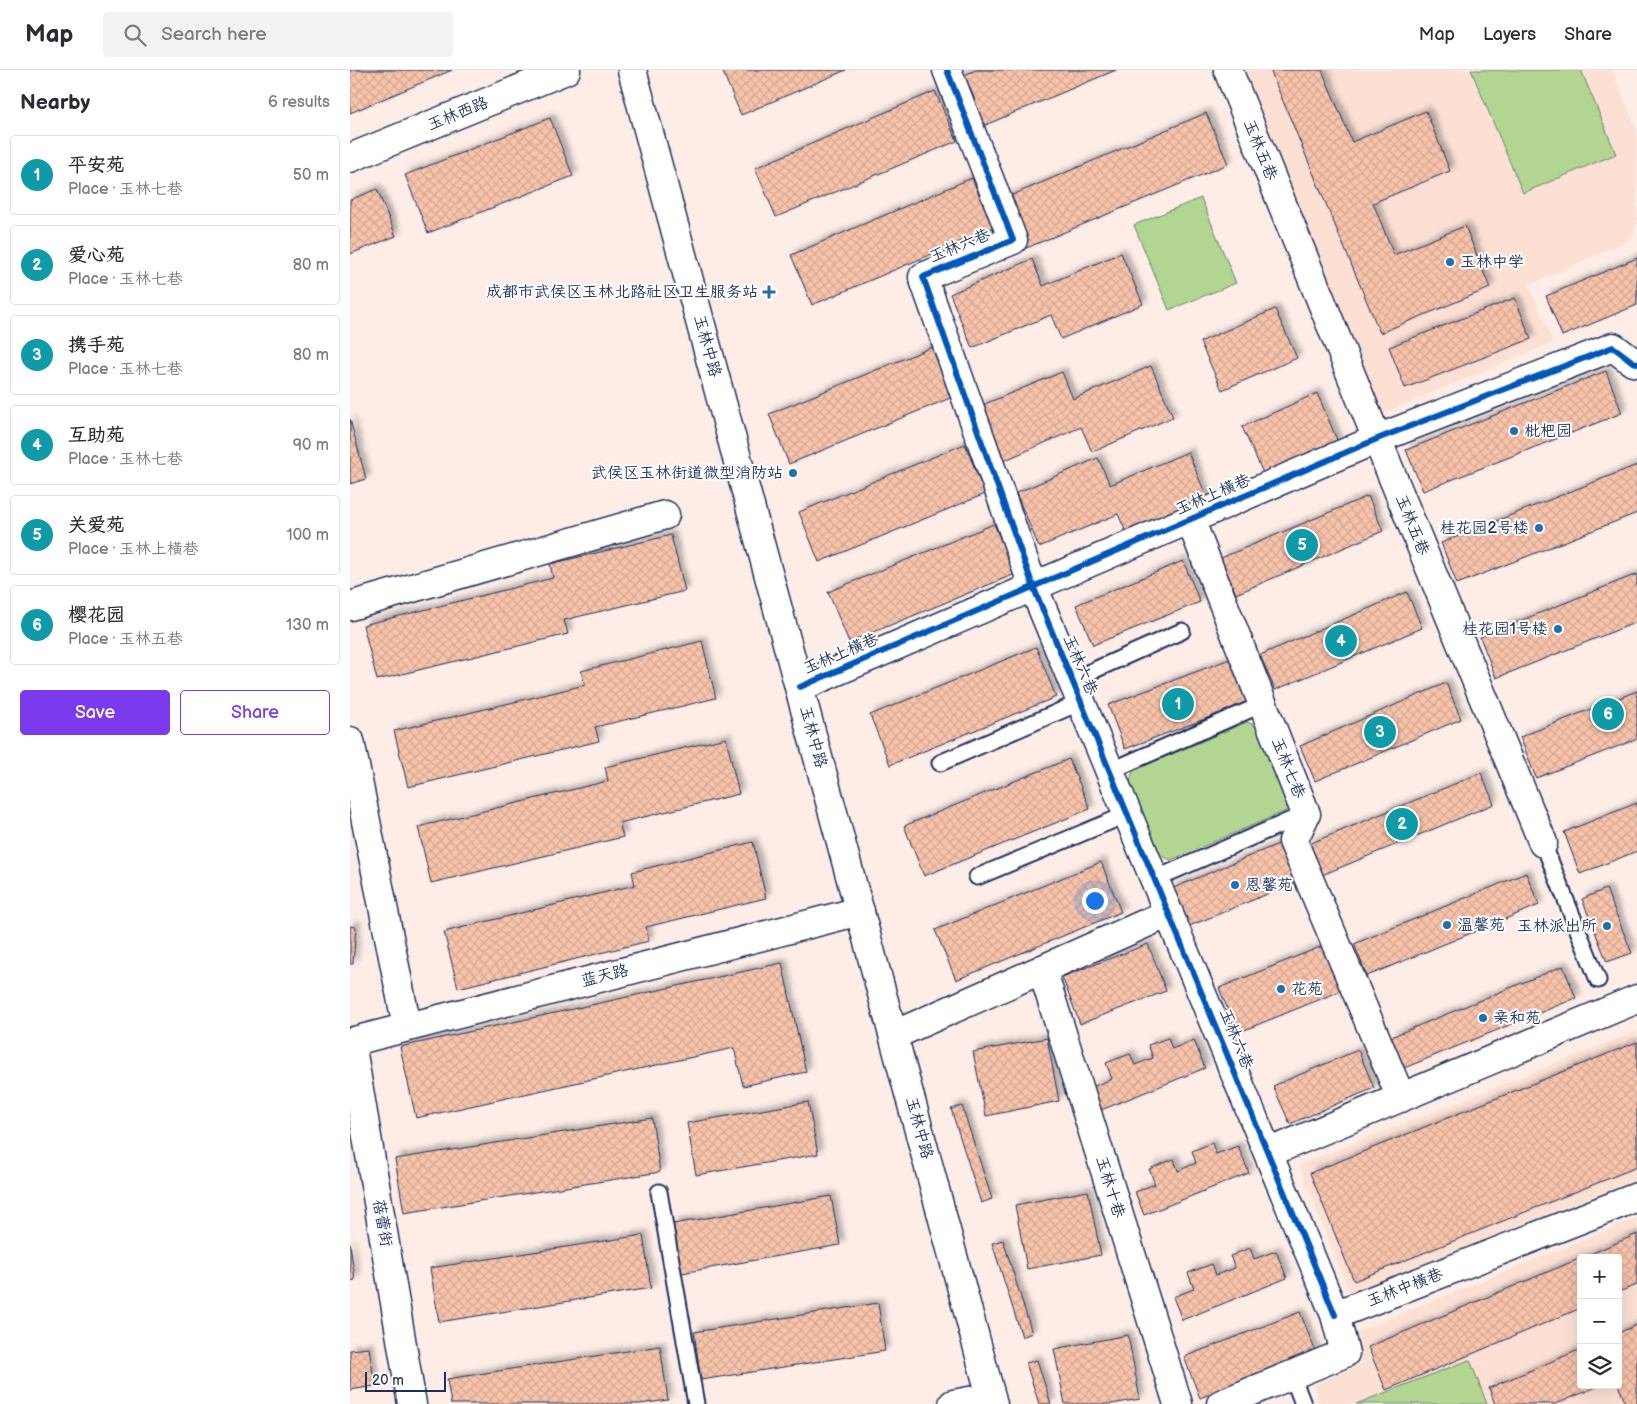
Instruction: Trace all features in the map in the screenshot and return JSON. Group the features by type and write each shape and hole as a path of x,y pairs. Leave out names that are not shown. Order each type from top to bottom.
{"street":[{"name":"玉林西路","path":"350,158 566,70"},
{"name":"玉林中路","path":"632,70 992,1400"},
{"name":"玉林六巷","path":"947,70 1013,240 923,276 1033,586 1335,1315"},
{"name":"玉林五巷","path":"1228,70 1543,843"},
{"name":"玉林上横巷","path":"800,687 1377,439 1613,347 1636,366"},
{"path":"350,606 666,515"},
{"name":"玉林七巷","path":"1190,520 1306,814 1293,841 1401,1098"},
{"path":"350,741 406,1027"},
{"name":"蓝天路","path":"350,1042 860,911"},
{"path":"894,1035 1169,913"},
{"name":"玉林十巷","path":"1042,969 1178,1404"},
{"path":"1268,1153 1637,999"},
{"name":"蓓蕾街","path":"350,1042 412,1404"},
{"name":"玉林中横巷","path":"1335,1315 1637,1197"},
{"path":"1220,1404 1345,1353 1335,1315"},
{"path":"953,1404 992,1400"}],"lane":[{"path":"940,763 1076,691 1182,631"},
{"path":"1110,771 1263,704"},
{"path":"977,877 1128,814"},
{"path":"1155,879 1306,814"},
{"name":"玉林五巷","path":"1543,843 1598,980"},
{"path":"659,1192 696,1404"},
{"path":"1292,1375 1303,1404"}],"shaded area":[{"name":"玉林中学","path":"1243,70 1612,70 1637,131 1637,223 1631,239 1529,285 1553,342 1381,414"},
{"path":"1637,1031 1637,1179 1350,1293 1299,1165"},
{"path":"1637,1218 1637,1404 1321,1404 1314,1385 1361,1364 1354,1333"}],"green space":[{"path":"1471,70 1581,70 1616,154 1523,193"},
{"path":"1201,198 1236,283 1169,310 1134,225"},
{"path":"1247,722 1266,730 1291,796 1286,811 1171,860 1157,854 1129,785 1133,771"},
{"path":"1469,1360 1487,1404 1356,1404"}],"building":[{"path":"350,70 452,70 350,113"},
{"path":"722,70 846,70 741,115"},
{"path":"976,70 1116,70 978,128 957,78"},
{"path":"1270,70 1322,70 1352,142 1426,111 1450,171 1373,203 1394,255 1465,226 1490,288 1380,333"},
{"path":"935,91 957,141 776,217 755,168"},
{"path":"1206,113 1228,164 1024,249 1003,199"},
{"path":"550,118 573,176 428,233 405,175"},
{"path":"972,178 993,228 812,305 791,255"},
{"path":"377,189 396,236 350,254 350,200"},
{"path":"1121,253 1143,304 1061,339 1051,315 972,348 950,294 1032,259 1043,286"},
{"path":"1637,258 1637,305 1562,336 1546,296"},
{"path":"1515,298 1531,339 1405,388 1389,347"},
{"path":"1275,309 1297,358 1222,390 1200,342"},
{"path":"935,346 955,396 789,464 769,414"},
{"path":"1151,366 1173,417 1092,452 1081,427 1003,461 980,406 1062,372 1073,399"},
{"name":"枇杷园","path":"1606,371 1622,413 1423,491 1406,450"},
{"path":"1317,393 1338,442 1264,475 1242,427"},
{"path":"350,419 366,479 350,484"},
{"path":"965,444 985,494 819,562 799,512"},
{"path":"1188,452 1209,503 1128,537 1118,514 1039,547 1016,493 1098,458 1110,485"},
{"name":"桂花园2号楼","path":"1637,465 1637,513 1457,584 1441,543"},
{"path":"1368,496 1383,531 1236,594 1221,558"},
{"path":"994,524 1015,574 849,642 828,592"},
{"path":"671,535 685,591 564,620 568,634 377,680 363,625 553,578 550,564"},
{"path":"1183,561 1200,602 1093,645 1076,605"},
{"name":"桂花园1号楼","path":"1637,574 1637,622 1496,678 1480,637"},
{"path":"1407,592 1422,628 1275,690 1260,655"},
{"path":"702,641 716,698 595,727 599,741 408,787 394,731 585,685 581,671"},
{"path":"1036,647 1056,697 890,765 870,715"},
{"path":"1230,659 1247,703 1125,749 1108,705"},
{"path":"1446,683 1461,719 1315,781 1300,746"},
{"path":"1637,691 1637,739 1536,778 1520,737"},
{"path":"726,738 739,794 619,823 623,837 431,883 418,827 608,781 605,767"},
{"path":"1069,759 1090,809 924,876 904,826"},
{"path":"1481,773 1494,804 1322,875 1309,844"},
{"path":"1637,803 1637,851 1580,874 1564,832"},
{"path":"753,842 766,898 646,927 649,941 458,988 444,932 635,885 632,872"},
{"name":"恩馨苑","path":"1283,842 1299,881 1187,927 1171,889"},
{"path":"1101,862 1121,912 956,980 935,930"},
{"name":"温馨苑","path":"1526,873 1539,905 1367,976 1354,944"},
{"name":"玉林派出所","path":"1606,889 1632,953 1607,962 1582,899"},
{"path":"350,926 356,927 353,964 350,964"},
{"path":"1148,944 1166,991 1080,1024 1062,977"},
{"name":"花苑","path":"1325,945 1343,990 1237,1033 1219,988"},
{"path":"782,963 806,1072 743,1086 734,1048 416,1118 400,1047"},
{"name":"亲和苑","path":"1563,966 1576,998 1404,1068 1391,1037"},
{"path":"1047,1038 1059,1101 986,1116 973,1052"},
{"path":"1168,1038 1172,1049 1194,1040 1205,1068 1101,1110 1092,1087 1112,1079 1106,1063 1130,1054 1135,1065 1153,1058 1148,1045"},
{"path":"1637,1042 1637,1167 1354,1281 1310,1173"},
{"path":"1358,1050 1374,1088 1290,1124 1273,1086"},
{"path":"808,1102 818,1154 696,1175 687,1123"},
{"path":"962,1106 992,1199 981,1203 951,1109"},
{"path":"652,1118 660,1172 404,1213 395,1159"},
{"path":"1212,1143 1216,1154 1238,1146 1249,1173 1144,1215 1135,1192 1155,1184 1149,1169 1174,1159 1178,1171 1196,1163 1192,1151"},
{"path":"1088,1191 1101,1255 1027,1269 1015,1205"},
{"path":"831,1196 840,1245 682,1273 673,1224"},
{"path":"1637,1234 1637,1285 1622,1291 1622,1254 1590,1254"},
{"path":"643,1235 651,1288 439,1322 430,1268"},
{"path":"1003,1240 1032,1333 1022,1337 992,1243"},
{"path":"350,1243 355,1280 350,1281"},
{"path":"1250,1248 1254,1259 1276,1251 1287,1278 1182,1320 1173,1297 1194,1289 1188,1273 1212,1264 1216,1275 1235,1268 1230,1256"},
{"path":"1577,1260 1577,1310 1386,1390 1368,1347"},
{"path":"878,1303 885,1351 701,1380 694,1332"},
{"path":"1300,1312 1316,1353 1200,1398 1184,1357"},
{"path":"1637,1325 1637,1404 1626,1404 1620,1389 1622,1389 1622,1331"},
{"path":"1128,1335 1140,1399 1112,1404 1065,1404 1054,1349"},
{"path":"660,1346 668,1400 640,1404 451,1404 447,1379"},
{"path":"369,1348 375,1386 350,1390 350,1350"},
{"path":"1577,1351 1577,1389 1592,1389 1556,1404 1495,1404 1489,1388"},
{"path":"1037,1360 1051,1404 1039,1404 1026,1363"}],"cycle path":[{"path":"947,70 1013,240 923,277 1033,586 1335,1315"},
{"path":"800,687 1377,439 1613,347 1637,363"}],"place":[{"name":"玉林中学","path":"1450,262"},
{"name":"成都市武侯区玉林北路社区卫生服务站","path":"769,292"},
{"name":"枇杷园","path":"1514,431"},
{"name":"武侯区玉林街道微型消防站","path":"793,473"},
{"name":"桂花园2号楼","path":"1539,528"},
{"name":"关爱苑","path":"1302,545"},
{"name":"桂花园1号楼","path":"1558,629"},
{"name":"互助苑","path":"1341,641"},
{"name":"平安苑","path":"1178,704"},
{"name":"樱花园","path":"1608,714"},
{"name":"携手苑","path":"1380,732"},
{"name":"爱心苑","path":"1402,824"},
{"name":"恩馨苑","path":"1235,885"},
{"name":"温馨苑","path":"1447,925"},
{"name":"玉林派出所","path":"1607,926"},
{"name":"花苑","path":"1281,989"},
{"name":"亲和苑","path":"1483,1018"}]}
